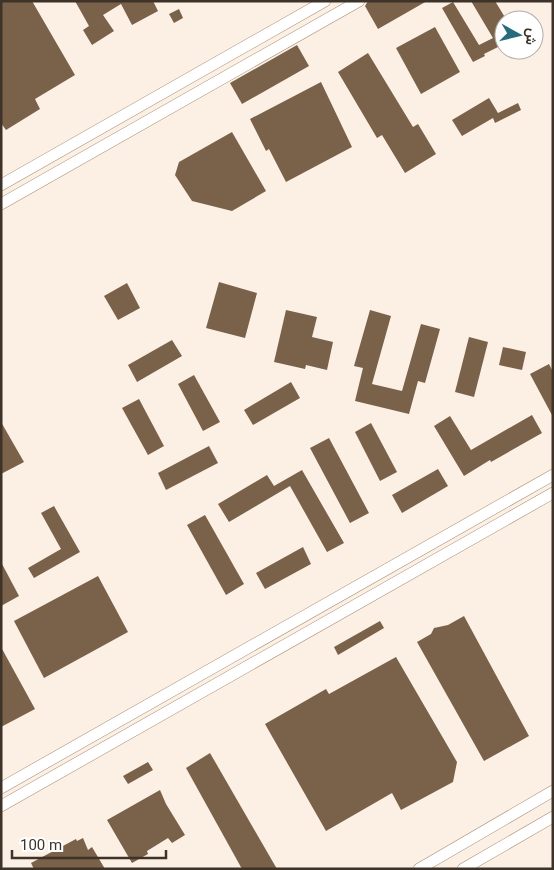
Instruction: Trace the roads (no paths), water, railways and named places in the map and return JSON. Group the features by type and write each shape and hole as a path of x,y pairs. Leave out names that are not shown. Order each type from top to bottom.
{"street":[{"path":"1,185 325,1"},
{"path":"1,204 359,1"},
{"path":"1,788 553,475"},
{"path":"1,806 553,493"},
{"path":"419,869 553,791"},
{"path":"463,869 553,817"}]}
